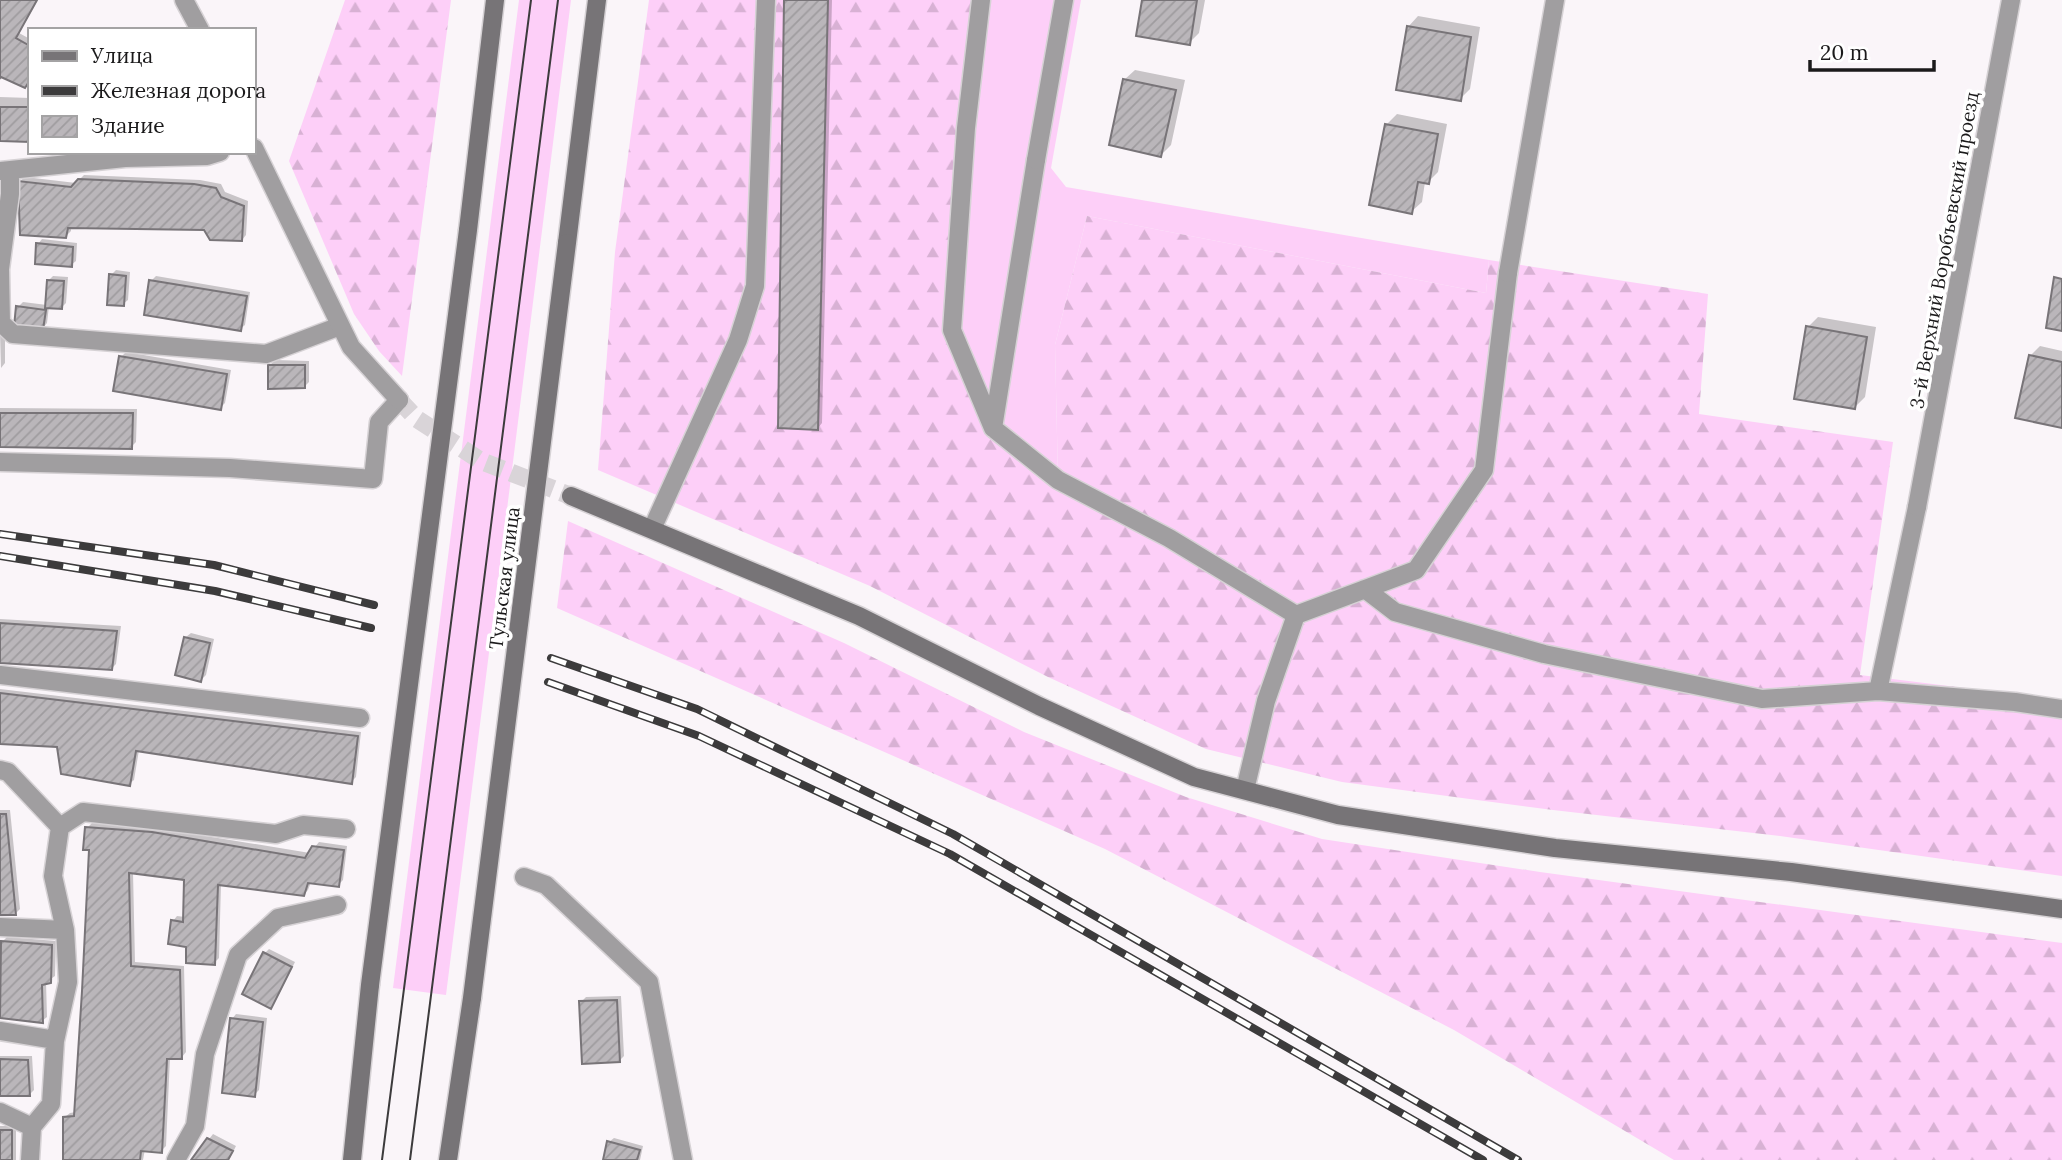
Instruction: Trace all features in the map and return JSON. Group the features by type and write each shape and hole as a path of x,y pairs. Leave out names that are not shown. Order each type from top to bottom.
{"street":[{"path":"184,0 199,28"},
{"path":"352,1160 370,985 468,230 495,0"},
{"name":"Тульская улица","path":"448,1160 472,998 597,0"},
{"path":"652,529 738,340 755,286 766,0"},
{"path":"981,0 966,128 952,330 993,428 1058,480 1169,538 1296,615"},
{"path":"993,428 1064,0"},
{"path":"1296,615 1416,570 1483,470 1508,273 1555,0"},
{"name":"3-й Верхний Воробъевский проезд","path":"1878,691 1917,507 2011,0"},
{"path":"0,462 230,468 373,479 379,422 399,400 351,347 256,152"},
{"path":"214,154 125,158 5,171 10,194 0,269 1,323 13,334 266,354 340,326"},
{"path":"571,496 859,616 1039,706 1194,776 1338,815 1555,848 1791,872 2062,909"},
{"path":"1365,589 1395,612 1544,654 1762,699 1878,691 2015,702 2062,709"},
{"path":"1245,790 1266,701 1296,615"},
{"path":"0,675 360,718"},
{"path":"0,770 8,772 61,827"},
{"path":"30,1160 32,1127 51,1104 55,1040 68,982 65,930 53,876 61,827 83,812 276,834 303,825 346,829"},
{"path":"524,877 546,885 649,982 683,1160"},
{"path":"176,1160 195,1126 205,1054 238,955 278,918 337,905"},
{"path":"0,928 65,930"},
{"path":"0,1031 55,1040"},
{"path":"0,1112 32,1127"}],"green space":[{"path":"345,0 451,0 402,376 379,351 354,314 289,161"},
{"path":"519,0 571,0 446,995 393,988"},
{"path":"649,0 981,0 952,330 993,428 1058,479 1055,345 1087,216 1486,293 1489,260 1708,294 1699,414 1893,442 1860,675 2062,700 2062,876 1780,836 1342,782 1206,749 1048,677 870,586 598,470 615,252"},
{"path":"981,0 1081,0 1051,168 1066,187 1489,260 1486,293 1087,216 1055,345 1058,480 993,428 952,330"},
{"path":"568,521 844,643 1024,732 1186,797 1322,839 1540,872 2062,943 2062,1160 1674,1160 1454,1030 1105,849 557,608"}],"building":[{"path":"0,0 37,0 16,38 28,45 28,83 25,88 0,78"},
{"path":"784,0 828,0 818,430 778,428"},
{"path":"1142,0 1197,0 1190,45 1136,36"},
{"path":"1407,26 1471,37 1461,101 1396,90"},
{"path":"1123,79 1176,90 1161,157 1109,145"},
{"path":"0,107 28,107 28,142 0,141"},
{"path":"1385,124 1438,134 1429,184 1418,182 1412,214 1369,205"},
{"path":"78,179 194,184 216,188 221,197 244,206 242,241 210,240 204,230 68,228 66,238 20,235 18,181 71,187"},
{"path":"36,243 73,247 72,267 35,264"},
{"path":"109,274 126,276 124,306 107,305"},
{"path":"2054,277 2062,279 2062,331 2046,328"},
{"path":"47,280 64,281 62,309 45,308"},
{"path":"149,280 247,296 241,331 144,315"},
{"path":"16,306 46,310 43,330 14,327"},
{"path":"1806,326 1867,337 1855,409 1794,399"},
{"path":"2029,355 2062,362 2062,428 2015,418"},
{"path":"119,356 227,374 221,410 113,391"},
{"path":"268,365 305,365 305,388 268,389"},
{"path":"0,413 133,413 132,449 0,447"},
{"path":"0,623 117,631 112,670 0,663"},
{"path":"184,637 210,643 201,682 175,675"},
{"path":"0,693 358,736 352,784 136,751 130,786 61,774 57,747 0,744"},
{"path":"0,814 6,814 16,915 0,915"},
{"path":"85,827 152,832 305,858 312,846 344,850 339,887 308,883 304,896 218,885 215,965 186,963 186,947 168,944 171,920 183,922 184,880 129,873 131,966 180,970 182,1059 167,1059 162,1153 141,1151 140,1160 63,1160 63,1117 74,1116 89,850 83,850"},
{"path":"1,941 52,945 51,983 42,985 43,1023 0,1018"},
{"path":"263,952 292,967 271,1009 242,994"},
{"path":"617,1000 620,1062 582,1064 579,1001"},
{"path":"230,1018 263,1022 255,1097 222,1093"},
{"path":"0,1059 28,1060 30,1096 0,1096"},
{"path":"0,1130 12,1130 12,1160 0,1160"},
{"path":"207,1138 233,1151 228,1160 191,1160"},
{"path":"607,1141 640,1150 637,1160 603,1160"}],"tunnel":[{"path":"399,400 417,419 481,461 571,496"}],"tram line":[{"path":"382,1160 531,0"},
{"path":"410,1160 558,0"}],"railway":[{"path":"0,534 214,565 374,605"},
{"path":"0,556 215,591 371,628"},
{"path":"551,658 697,709 953,834 1518,1160"},
{"path":"548,682 699,736 950,854 1483,1160"}]}
